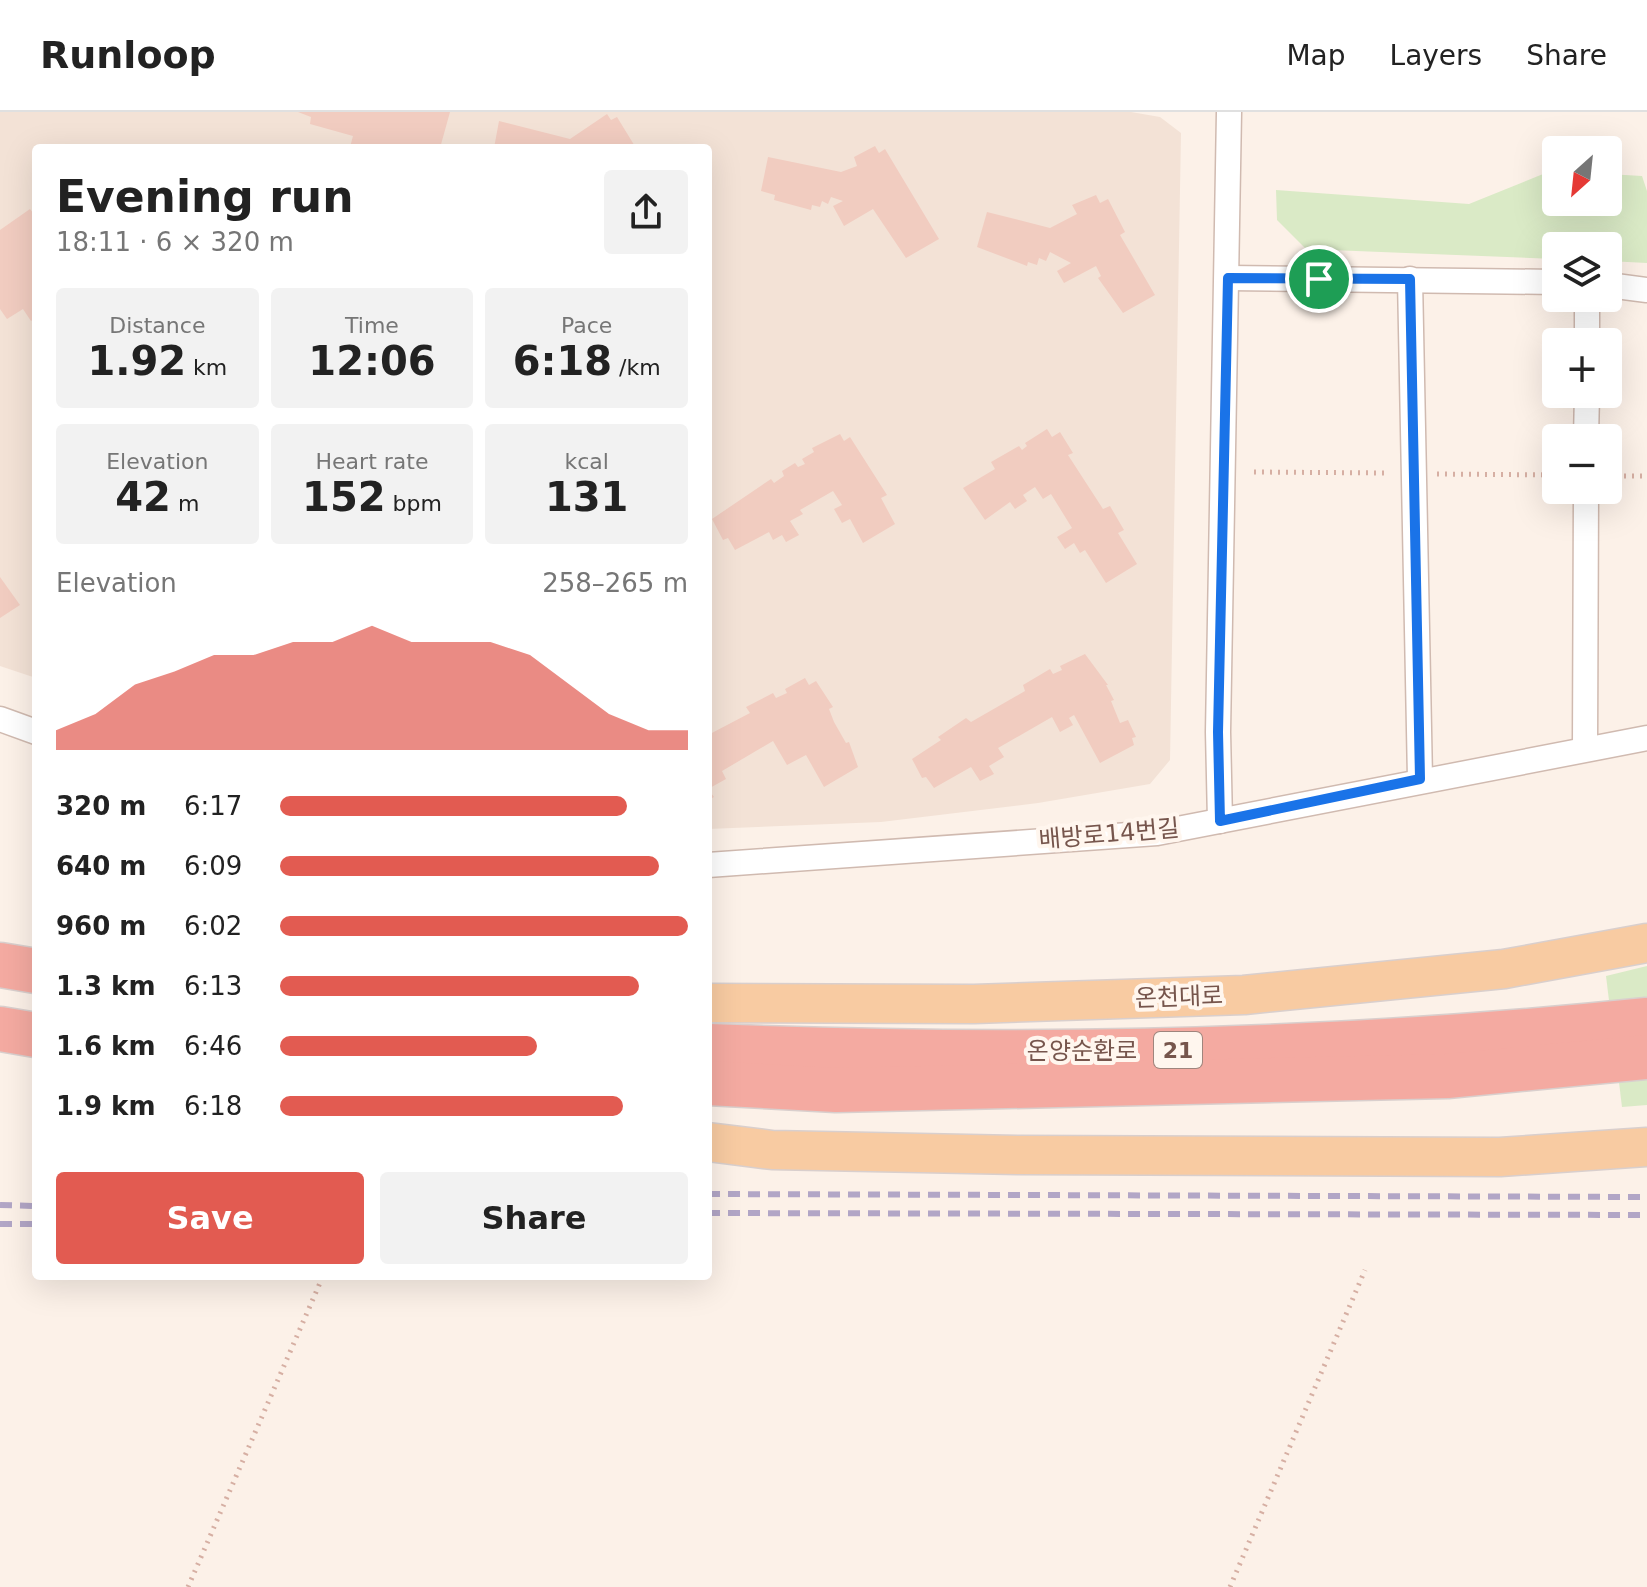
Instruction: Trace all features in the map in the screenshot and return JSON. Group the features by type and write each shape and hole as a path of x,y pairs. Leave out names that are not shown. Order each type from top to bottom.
{"highway":[{"path":"0,965 32,970"},
{"name":"온양순환로","path":"712,1046 868,1053 1163,1051 1518,1033 1647,1020"},
{"path":"0,1029 32,1034"},
{"name":"온양순환로","path":"712,1083 836,1090 1447,1076 1647,1057"}],"main road":[{"name":"온천대로","path":"712,1003 974,1004 1244,995 1504,969 1647,943"},
{"path":"712,1142 772,1150 1020,1155 1500,1157 1647,1147"}],"street":[{"path":"1220,821 1218,732 1229,112"},
{"path":"1228,278 1542,282"},
{"path":"1410,279 1420,779"},
{"path":"1622,287 1647,290"},
{"path":"1585,748 1586,504"},
{"path":"0,719 32,731"},
{"name":"배방로14번길","path":"712,865 1157,833 1420,779 1647,738"}],"path":[{"path":"1622,476 1647,476"},
{"path":"1230,1587 1365,1270"},
{"path":"188,1587 321,1280"}],"shaded area":[{"path":"0,112 1131,112 1160,117 1181,133 1170,760 1150,784 1038,803 881,822 712,829 712,144 32,144 32,677 0,666"}],"green space":[{"path":"1542,174 1542,216 1622,216 1622,175 1642,176 1647,191 1647,263 1622,262 1622,232 1542,232 1542,258 1306,249 1277,220 1276,190 1469,204"},
{"path":"1647,966 1647,1105 1622,1107 1606,976"}],"building":[{"path":"298,112 450,112 441,144 351,144 353,136 310,124 311,117"},
{"path":"607,114 611,120 617,117 634,144 495,144 499,121 570,139"},
{"path":"875,146 879,153 885,149 939,239 906,258 873,209 844,226 833,206 843,201 831,197 828,204 822,201 820,207 812,205 811,210 774,200 775,195 761,191 768,157 841,172 857,166 854,157"},
{"path":"1096,195 1100,203 1108,199 1125,232 1120,235 1155,295 1123,313 1098,278 1101,276 1096,266 1064,283 1057,271 1071,263 1050,252 1046,261 1039,258 1037,265 1028,262 1027,266 977,247 987,212 1050,228 1077,214 1072,205"},
{"path":"30,209 32,212 31,321 23,309 7,319 0,309 0,230"},
{"path":"1047,429 1052,437 1060,432 1073,453 1068,455 1103,509 1110,506 1124,530 1118,533 1137,564 1106,583 1085,550 1080,553 1074,543 1065,549 1057,537 1072,528 1051,494 1043,499 1035,487 1023,495 1027,501 1015,509 1010,502 985,520 963,488 995,469 991,462 1019,446 1022,450 1027,446 1025,443"},
{"path":"840,434 844,441 850,437 887,495 881,498 895,524 863,543 850,519 842,523 834,509 842,505 833,491 800,510 803,514 790,521 799,535 786,542 782,535 773,540 769,532 735,550 728,538 723,540 712,519 771,479 774,483 784,476 782,471 795,463 798,467 805,464 802,459 814,452 812,448"},
{"path":"0,577 20,605 0,618"},
{"path":"1085,654 1108,685 1120,723 1128,720 1136,737 1132,738 1134,745 1100,763 1074,715 1069,718 1073,725 1060,732 1052,717 998,748 1004,757 989,766 994,774 980,781 971,767 934,788 926,777 922,778 912,759 941,740 938,737 966,718 971,722 1025,691 1023,685 1050,669 1053,674 1062,670 1060,666"},
{"path":"805,678 809,685 816,681 833,707 829,709 834,722 846,743 849,742 858,767 824,787 806,755 787,765 773,741 722,771 726,779 712,787 712,733 750,713 746,707 773,693 776,698 787,693 785,689"}],"railway":[{"path":"712,1194 1647,1197"},
{"path":"0,1205 32,1206"},
{"path":"712,1213 1647,1215"},
{"path":"0,1224 32,1224"}],"route":[{"path":"1228,278 1319,279 1410,279 1420,779 1220,821 1218,732 1228,278"}]}
